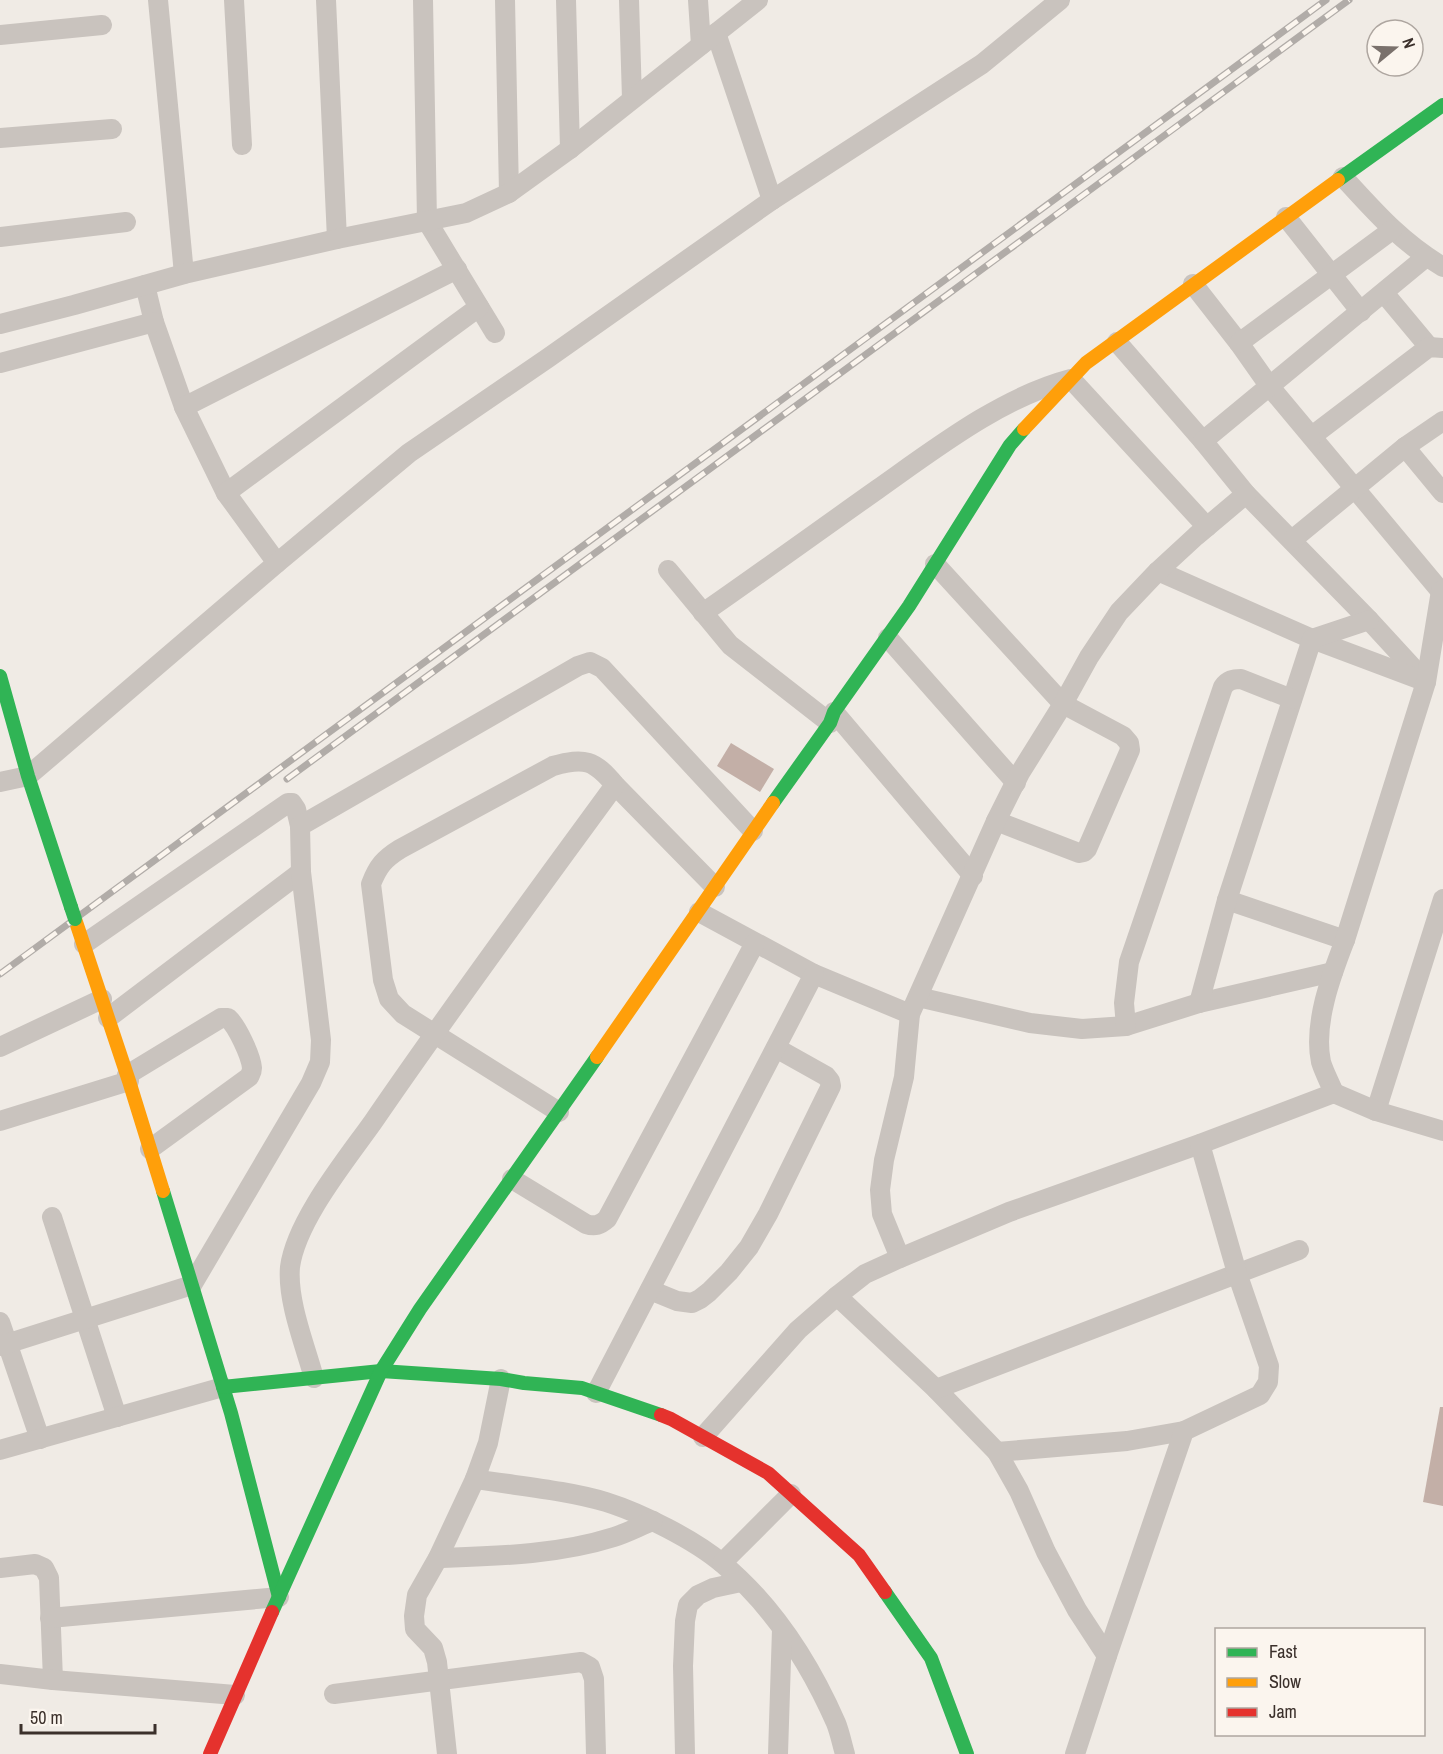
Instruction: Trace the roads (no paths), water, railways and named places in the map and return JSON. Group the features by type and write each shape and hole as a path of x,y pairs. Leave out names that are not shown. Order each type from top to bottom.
{"street":[{"path":"158,0 184,274"},
{"path":"234,0 242,145"},
{"path":"327,0 337,239"},
{"path":"423,0 427,221 495,333"},
{"path":"505,0 509,193"},
{"path":"566,0 570,149"},
{"path":"629,0 632,99"},
{"path":"698,0 700,45"},
{"path":"0,323 184,274 337,239 466,213 509,193 570,149 758,0"},
{"path":"0,782 28,776 409,453 772,200 982,64 1060,0"},
{"path":"0,35 102,25"},
{"path":"716,33 772,200"},
{"path":"210,1754 381,1371 420,1309 888,638 1010,445 1086,363 1192,284 1443,105"},
{"path":"0,138 112,129"},
{"path":"1203,441 1384,293 1435,262 1392,230 1343,177"},
{"path":"1286,218 1361,312"},
{"path":"0,237 126,222"},
{"path":"1239,343 1392,230"},
{"path":"184,407 457,269"},
{"path":"1192,284 1239,343 1270,387 1442,592 1426,682 1333,972 1320,1029 1322,1063 1334,1093"},
{"path":"145,285 154,322 184,407 226,493 277,563"},
{"path":"1312,436 1436,348 1384,293"},
{"path":"226,493 479,307"},
{"path":"0,363 154,322"},
{"path":"1117,342 1246,494 1426,682"},
{"path":"1071,379 1207,527"},
{"path":"703,613 939,447 1021,398 1050,384 1071,379"},
{"path":"1292,540 1405,447 1443,421"},
{"path":"1405,447 1443,493"},
{"path":"900,1258 882,1214 880,1190 884,1160 904,1077 914,1005 996,821 1089,657 1119,612 1158,571 1246,494"},
{"path":"935,564 1063,704 1123,736 1129,742 1130,750 1084,852 1079,853 996,821"},
{"path":"668,570 730,645 832,718 973,876"},
{"path":"1158,571 1312,639 1426,682"},
{"path":"1312,639 1369,620"},
{"path":"888,638 1016,783"},
{"path":"1199,1003 1227,900 1312,639"},
{"path":"300,826 578,666 590,663 602,668 753,831"},
{"path":"0,676 28,776 128,1078 223,1387 279,1598"},
{"path":"1126,1026 1124,1003 1129,962 1223,687 1227,682 1241,679 1292,699"},
{"path":"559,1112 403,1014 389,999 383,980 371,884 377,870 387,858 400,849 553,766 573,760 592,763 603,771 715,887"},
{"path":"314,1378 292,1303 290,1267 300,1233 321,1197 434,1033 615,785"},
{"path":"4,1345 192,1285 305,1093 320,1062 321,1040 301,872 300,826 294,803 288,803 83,943"},
{"path":"108,1018 301,872"},
{"path":"1376,1111 1443,899"},
{"path":"1227,900 1345,940"},
{"path":"699,912 814,974 914,1005 1082,1029 1126,1026 1199,1003 1333,972"},
{"path":"512,1179 586,1224 593,1226 608,1219 755,943"},
{"path":"596,1393 814,974"},
{"path":"0,1047 102,999"},
{"path":"0,1121 128,1078 221,1018 228,1018 234,1023 250,1060 252,1070 249,1077 150,1149"},
{"path":"650,1290 685,1303 692,1303 700,1299 729,1272 749,1247 768,1214 831,1086 826,1076 776,1048"},
{"path":"703,1437 798,1330 865,1274 1010,1212 1334,1093 1376,1111 1443,1131"},
{"path":"997,1452 1127,1441 1184,1431 1260,1395 1269,1382 1269,1366 1237,1273 1200,1144"},
{"path":"52,1217 117,1417"},
{"path":"936,1389 1299,1250"},
{"path":"837,1296 936,1389 997,1452 1019,1491 1046,1552 1077,1610 1107,1656"},
{"path":"0,1322 4,1345 40,1439"},
{"path":"0,1450 223,1387 381,1371 501,1379 582,1388 671,1419 768,1473 859,1555 931,1658 967,1754"},
{"path":"447,1754 437,1662 432,1648 415,1629 417,1595 438,1558 475,1479 488,1443 501,1379"},
{"path":"1075,1754 1184,1431"},
{"path":"475,1479 605,1502 653,1521 722,1563 768,1608 804,1662 837,1725 845,1754"},
{"path":"722,1563 791,1494"},
{"path":"438,1558 525,1554 567,1548 614,1537 653,1521"},
{"path":"0,1568 35,1564 44,1568 49,1578 53,1680"},
{"path":"685,1754 683,1666 688,1605 698,1594 741,1582"},
{"path":"50,1618 279,1598"},
{"path":"778,1754 782,1629"},
{"path":"334,1694 581,1662 590,1667 594,1679 596,1754"},
{"path":"0,1674 235,1695"}],"railway":[{"path":"0,974 1326,0"},
{"path":"287,779 1349,0"}]}
